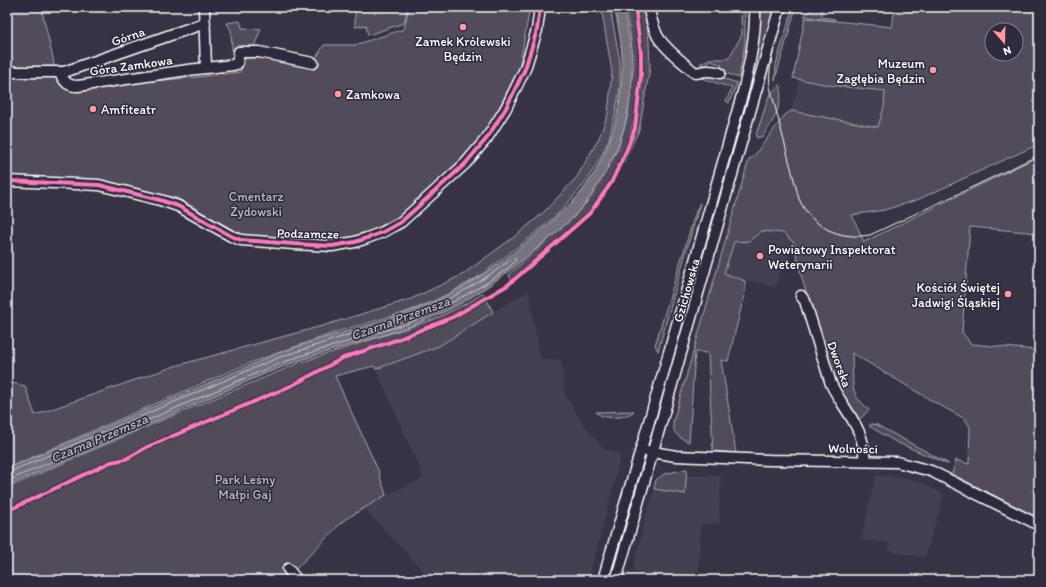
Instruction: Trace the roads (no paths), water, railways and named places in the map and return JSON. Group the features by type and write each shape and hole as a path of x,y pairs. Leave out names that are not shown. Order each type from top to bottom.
{"street":[{"path":"204,7 206,68"},
{"name":"Podzamcze","path":"7,181 99,186 160,200 178,206 231,236 241,240 332,246 355,242 383,232 401,222 465,164 487,138 506,108 525,69 537,30 540,7"},
{"path":"648,7 653,28 664,45 695,74 703,70 720,73"},
{"name":"Gzichowska","path":"603,580 722,166 751,56 755,26 755,7"},
{"name":"Gzichowska","path":"616,580 780,7"},
{"name":"Górna","path":"59,72 64,72 205,23"},
{"name":"Góra Zamkowa","path":"59,72 65,82 71,86 78,86 237,64 239,52 254,51 313,63"},
{"path":"7,72 59,72"},
{"path":"722,166 734,169"},
{"name":"Dworska","path":"802,296 807,306 831,384 837,396 859,428 865,452 864,461"},
{"name":"Wolności","path":"641,450 676,456 770,460 897,462 931,471 1039,525"},
{"path":"288,569 297,580"}],"water":[{"name":"Czarna Przemsza","path":"614,7 623,7 630,44 632,67 629,107 618,145 600,181 577,213 555,234 484,289 472,297 433,317 400,330 301,360 267,373 7,486 7,469 279,353 422,307 464,287 515,252 552,221 576,198 587,185 596,170 610,140 619,107 622,73 622,56 618,23"}],"tram line":[{"path":"786,7 772,57 770,67 770,87 799,199 811,218 828,230 848,236 870,235 1039,155"}],"place":[{"name":"Zamek Królewski Będzin","path":"463,27"},
{"name":"Muzeum Zagłębia Będzin","path":"933,70"},
{"name":"Zamkowa","path":"338,94"},
{"name":"Amfiteatr","path":"93,109"},
{"name":"Powiatowy Inspektorat Weterynarii","path":"760,256"},
{"name":"Kościół Świętej Jadwigi Śląskiej","path":"1008,294"}],"park label":[{"name":"Cmentarz Żydowski","path":"256,204"},
{"name":"Park Leśny Małpi Gaj","path":"245,486"}]}
